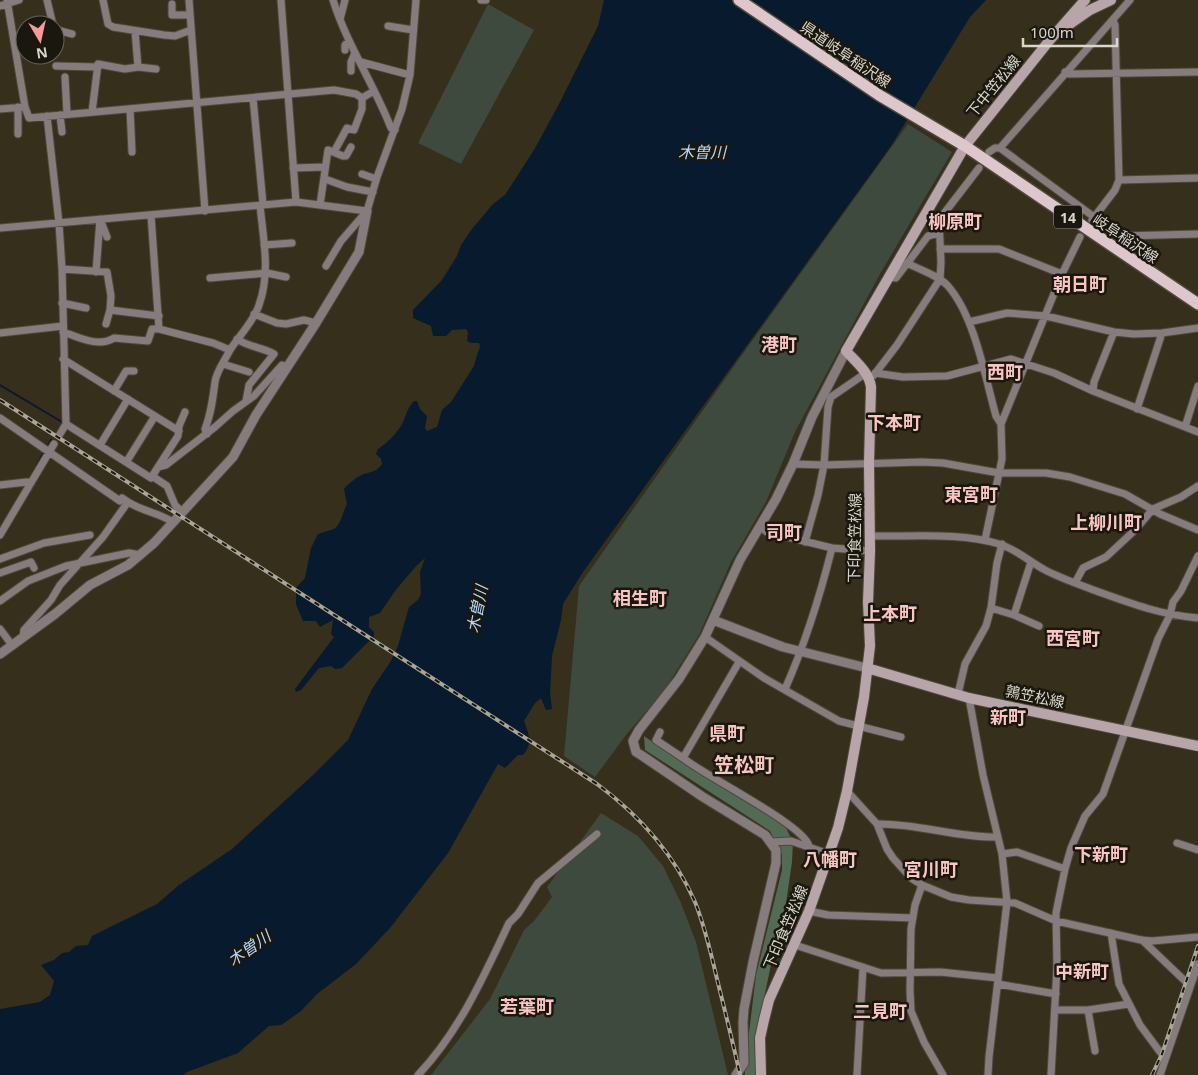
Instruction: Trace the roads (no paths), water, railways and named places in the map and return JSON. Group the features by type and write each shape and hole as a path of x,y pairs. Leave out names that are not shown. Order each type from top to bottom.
{"main road":[{"name":"県道岐阜稲沢線","path":"739,0 879,94 938,130"},
{"name":"下中笠松線","path":"965,146 1049,41 1085,0"},
{"path":"1049,41 1090,10 1111,0"},
{"name":"岐阜稲沢線","path":"938,130 965,146 1198,304"},
{"path":"871,375 846,350 965,146"},
{"name":"下印食笠松線","path":"761,1075 760,1038 769,1000 810,911 829,854 847,791 858,727 870,646 868,602 871,375"},
{"name":"鶉笠松線","path":"867,668 969,698 1198,746"}],"street":[{"path":"18,134 21,107 5,4 19,0"},
{"path":"47,0 51,15"},
{"path":"103,0 108,24 135,31 175,36 191,30"},
{"path":"189,0 205,211"},
{"path":"281,0 296,202"},
{"path":"334,0 340,21 349,41 361,62 391,128 395,130"},
{"path":"340,21 345,0"},
{"path":"0,654 55,614 90,585 128,565 142,555 232,457 256,414 316,324 358,252 376,179 402,109 410,75 416,0"},
{"path":"481,0 486,0"},
{"path":"1000,148 1130,0"},
{"path":"172,4 172,16 190,15"},
{"path":"1093,218 1115,190 1119,180 1115,25 1113,20"},
{"path":"388,26 413,30"},
{"path":"135,31 138,67"},
{"path":"65,32 72,34"},
{"path":"344,50 345,45 349,41"},
{"path":"351,70 351,62 356,53"},
{"path":"361,62 410,75"},
{"path":"56,66 97,67 98,64 125,69 138,67 156,69"},
{"path":"92,112 97,67"},
{"path":"1065,72 1069,74 1198,72"},
{"path":"62,132 65,77"},
{"path":"21,107 29,118 334,90 356,94 362,98"},
{"path":"362,98 374,91"},
{"path":"207,434 205,429 215,383 230,350 259,306 266,273 252,98"},
{"path":"334,152 347,128 354,130 362,109 362,98"},
{"path":"0,108 21,107"},
{"path":"130,109 132,152"},
{"path":"47,116 59,223 62,269 66,424 60,434"},
{"path":"320,205 328,150 346,156 351,147"},
{"path":"989,152 994,148 1000,148 1120,236 1198,234"},
{"path":"293,168 325,167"},
{"path":"805,542 824,465 828,407 831,398 871,375 897,345 940,279 939,220 979,168"},
{"path":"362,174 376,179"},
{"path":"1119,180 1198,178"},
{"path":"325,179 347,187 373,192"},
{"path":"0,228 296,202 367,211"},
{"path":"326,266 341,241 367,211"},
{"path":"151,215 159,329"},
{"path":"100,219 107,237"},
{"path":"96,272 100,219"},
{"path":"889,277 896,278 928,236 938,233"},
{"path":"985,540 1002,459 1001,424 1062,274 1080,236"},
{"path":"264,245 292,244"},
{"path":"940,249 999,249 1062,274"},
{"path":"908,263 948,285 957,300 969,322 996,416 1001,424"},
{"path":"62,269 107,272 111,296 106,324"},
{"path":"210,278 266,273 286,277"},
{"path":"62,303 86,308"},
{"path":"110,310 159,316"},
{"path":"969,322 1007,313 1046,316 1114,332 1134,334 1162,333 1198,328"},
{"path":"254,314 277,323 286,324 304,320 316,324"},
{"path":"0,333 63,329 89,342 110,341 114,338 148,341 152,329 159,329 212,343 230,350"},
{"path":"1092,391 1114,332"},
{"path":"1137,408 1162,333"},
{"path":"237,338 245,344 265,349 274,354 249,385 246,401"},
{"path":"736,1075 744,1063 744,1009 776,863 776,850 772,842 758,829 703,797 636,752 633,742 639,730 679,680 705,636 740,560 794,464 812,417 846,350"},
{"path":"871,375 925,378 947,376 983,368 1011,358 1198,432"},
{"path":"63,359 179,430"},
{"path":"223,364 249,372"},
{"path":"158,466 166,465 254,396 282,365 287,367"},
{"path":"114,391 123,374 134,371"},
{"path":"1185,427 1198,386"},
{"path":"100,445 128,399"},
{"path":"152,476 178,436 185,412"},
{"path":"127,461 155,416"},
{"path":"0,418 120,501 122,498 136,507 163,516 173,522"},
{"path":"66,424 151,478 152,476 167,486 175,505 182,512"},
{"path":"0,540 54,444"},
{"path":"794,464 922,462 944,463 999,473 1046,473 1070,477 1125,494 1198,530"},
{"path":"0,485 27,482 31,484"},
{"path":"1075,583 1083,568 1106,557 1135,530 1153,509 1198,486"},
{"path":"23,637 24,630 51,600 60,585 103,537 128,502"},
{"path":"0,535 9,522"},
{"path":"760,527 767,532 832,548 870,551"},
{"path":"0,558 44,543 90,535"},
{"path":"870,536 957,537 1002,544 1047,571 1075,583 1140,607 1170,615 1198,618"},
{"path":"958,694 965,664 986,626 1002,544"},
{"path":"785,689 825,578 832,548"},
{"path":"0,602 28,580 41,574 66,566 129,553 142,555"},
{"path":"1051,1075 1056,994 1056,921 1065,869 1071,848 1086,816 1102,794 1158,639 1170,615 1172,602 1181,591 1198,556"},
{"path":"0,573 31,562 34,568"},
{"path":"1014,616 1031,562"},
{"path":"990,608 1039,626"},
{"path":"713,620 799,652 867,668"},
{"path":"0,629 12,645"},
{"path":"705,636 739,662 840,721 901,737"},
{"path":"683,758 739,662"},
{"path":"969,698 983,775 1002,854 1007,902 988,1075"},
{"path":"660,732 656,740 709,776 768,809 801,833 808,841 808,846"},
{"path":"847,791 877,824 892,858 911,878 922,885 951,897 1015,903 1056,921 1141,940 1152,941 1198,937"},
{"path":"877,824 997,837"},
{"path":"418,1075 454,1028 473,997 509,923 518,914 538,883 597,834"},
{"path":"772,842 790,841 829,854"},
{"path":"1177,844 1198,850"},
{"path":"1002,854 1017,852 1065,869"},
{"path":"922,885 913,918 910,973 911,1011 924,1042 943,1075"},
{"path":"810,911 828,915 913,918"},
{"path":"1111,933 1117,977 1140,1025 1160,1052"},
{"path":"1141,940 1184,980"},
{"path":"795,945 882,973 940,972 998,981 1056,994"},
{"path":"1160,1075 1198,964"},
{"path":"857,1075 863,967"},
{"path":"1055,1010 1088,1010 1129,1004"},
{"path":"1088,1010 1095,1051"}],"water":[{"name":"木曽川","path":"604,0 986,0 970,17 891,146 583,572 563,604 552,656 550,694 552,709 546,710 541,698 535,703 524,721 529,739 526,751 523,755 518,755 505,768 498,764 448,853 390,928 356,964 317,994 301,1011 281,1025 269,1026 238,1053 183,1075 0,1075 0,1009 40,1002 50,995 54,981 41,965 54,960 62,953 69,952 76,946 88,945 92,936 157,904 179,885 232,849 312,776 348,740 372,689 391,661 398,646 409,607 418,600 421,594 420,572 425,558 395,591 380,613 369,617 369,627 374,632 374,636 342,668 335,669 331,666 319,668 301,690 296,692 295,689 334,637 331,634 333,620 320,627 316,621 303,621 296,604 296,588 305,578 311,548 318,534 334,529 340,521 347,504 344,489 356,478 374,471 382,464 381,459 376,454 378,449 399,429 414,401 417,401 420,409 427,416 425,428 427,431 437,427 442,410 451,402 474,366 480,347 479,343 467,341 468,332 466,329 452,330 446,336 433,336 431,326 413,318 413,310 442,280 472,229 493,204 505,195 534,150 598,26"}],"waterway":[{"path":"0,385 62,422"},
{"path":"48,446 51,440"},
{"path":"31,477 44,452"}],"railway":[{"path":"0,400 597,784 627,809 641,822 666,852 695,902 710,950 740,1075"},
{"path":"1152,1075 1162,1054 1198,946"}],"district":[{"name":"柳原町","path":"955,221"},
{"name":"朝日町","path":"1080,284"},
{"name":"港町","path":"779,344"},
{"name":"西町","path":"1005,372"},
{"name":"下本町","path":"894,422"},
{"name":"東宮町","path":"971,494"},
{"name":"上柳川町","path":"1106,522"},
{"name":"司町","path":"784,532"},
{"name":"相生町","path":"640,598"},
{"name":"上本町","path":"890,613"},
{"name":"西宮町","path":"1073,638"},
{"name":"新町","path":"1008,717"},
{"name":"県町","path":"727,733"},
{"name":"笠松町","path":"744,764"},
{"name":"下新町","path":"1101,854"},
{"name":"八幡町","path":"830,859"},
{"name":"宮川町","path":"931,869"},
{"name":"中新町","path":"1082,971"},
{"name":"若葉町","path":"527,1006"},
{"name":"二見町","path":"880,1011"}]}
